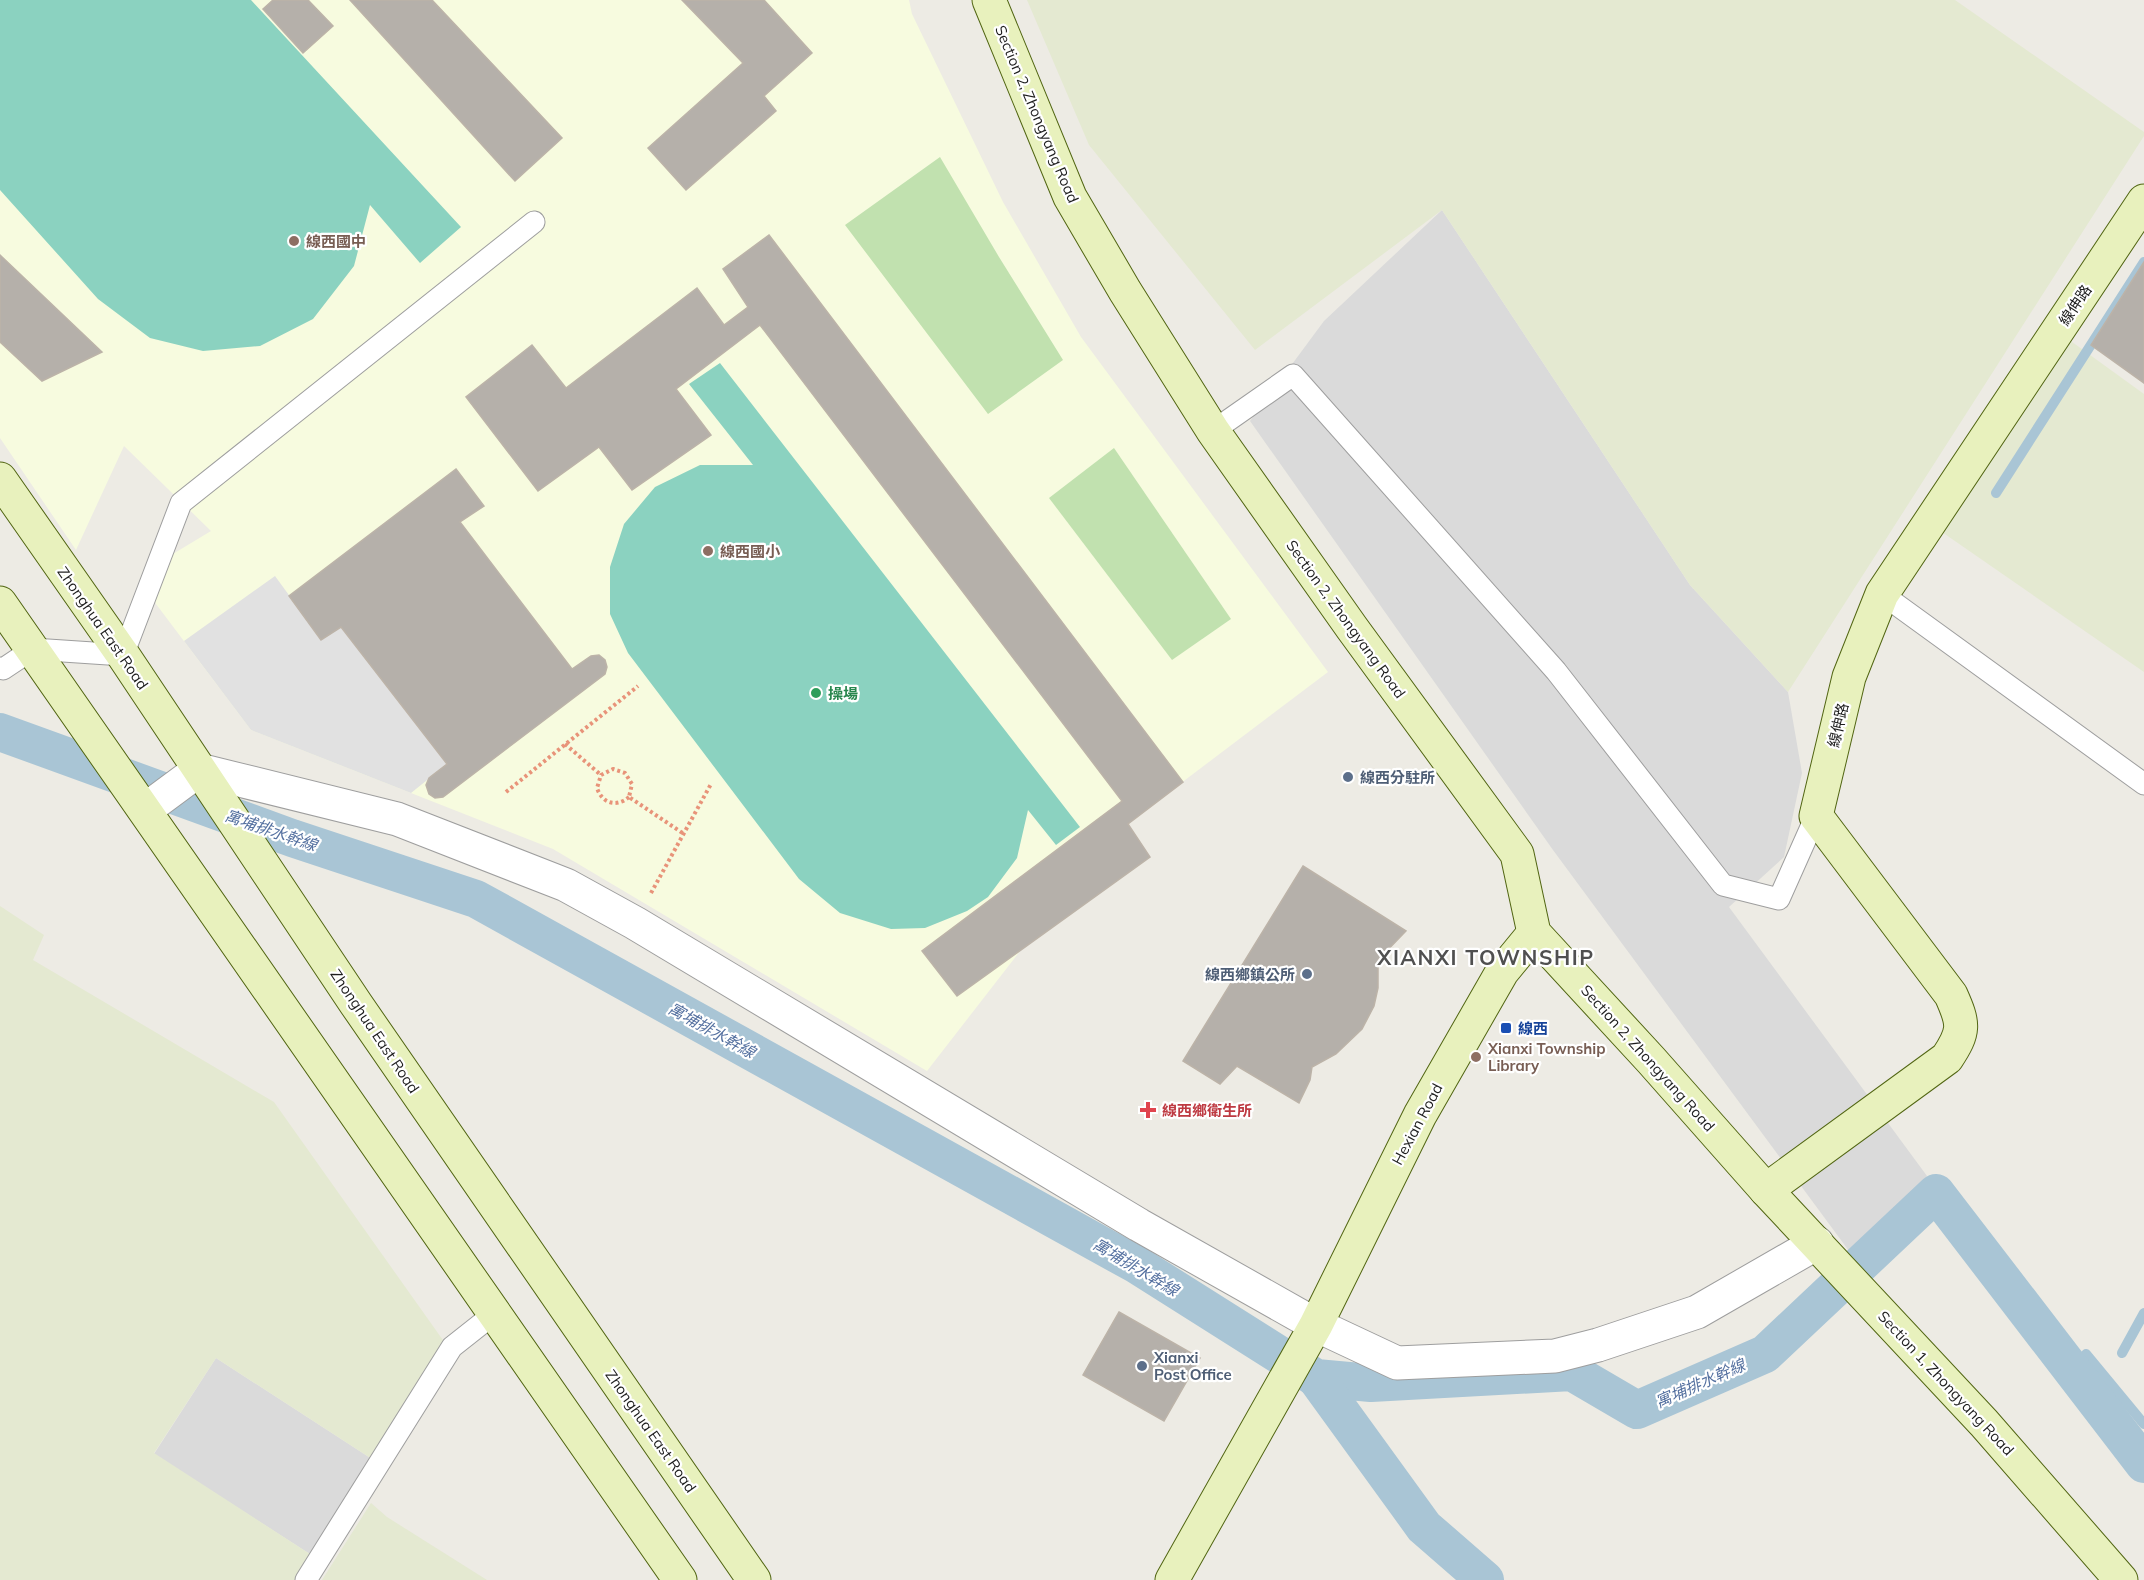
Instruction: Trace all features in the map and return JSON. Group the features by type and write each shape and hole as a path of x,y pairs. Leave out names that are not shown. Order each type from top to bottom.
{"street":[{"name":"Section 2, Zhongyang Road","path":"988,0 1070,197 1125,291 1213,431 1352,628 1517,854 1534,933 1652,1060 1766,1190"},
{"name":"線伸路","path":"1816,816 1849,677 1882,594 2144,201"},
{"name":"Zhonghua East Road","path":"0,479 123,655 356,1004 754,1580"},
{"path":"0,603 680,1580"},
{"path":"145,810 199,770 397,819 566,885 635,923 1139,1225 1316,1325 1397,1363 1555,1356 1598,1345 1697,1312 1817,1243"},
{"path":"1766,1190 1947,1058 1958,1042 1962,1019 1951,995 1816,816"},
{"name":"Hexian Road","path":"1172,1580 1316,1325 1420,1115 1502,972 1534,933"},
{"name":"Section 1, Zhongyang Road","path":"1766,1190 1984,1423 2121,1580"}],"lane":[{"path":"0,668 3,669 33,649 123,655 181,503 534,222"},
{"path":"1213,431 1293,375 1556,671 1723,885 1779,899 1816,816"},
{"path":"1882,594 2144,784"},
{"path":"306,1580 452,1347 495,1313"}],"path":[{"path":"506,792 638,686"},
{"path":"566,744 601,775"},
{"path":"613,769 625,773 632,784 629,796 624,801 616,803 604,800 597,788 601,775 613,769"},
{"path":"650,897 711,784"},
{"path":"629,796 684,834"}],"shaded area":[{"name":"線西國小","path":"0,0 909,0 912,14 1003,202 1081,337 1328,672 1107,839 927,1071 553,849 251,730 156,604 143,572 211,531 124,446 76,550 0,438"},
{"path":"1027,0 1955,0 2144,132 2144,136 1788,692 1690,585 1442,210 1255,350 1089,145"},
{"path":"1442,210 1690,585 1788,692 1802,773 1784,857 1729,907 1927,1176 1852,1255 1553,850 1250,421 1324,321"},
{"path":"2068,339 2144,394 2144,672 1939,530"},
{"path":"275,576 321,639 341,627 447,764 411,793 251,730 184,641"},
{"path":"0,906 44,935 33,960 274,1102 445,1343 375,1461 216,1358 154,1453 313,1556 298,1580 0,1580"},
{"path":"216,1358 375,1461 313,1556 154,1454"},
{"path":"371,1503 387,1517 487,1580 322,1580"}],"green space":[{"path":"0,0 251,0 461,227 420,263 370,205 354,266 313,319 260,346 203,351 150,338 98,299 0,190"},
{"path":"940,157 1063,360 988,414 845,225"},
{"path":"720,363 1080,827 1056,845 1028,810 1017,858 988,897 967,911 925,928 891,929 840,913 799,879 628,653 610,614 610,567 624,524 655,487 700,465 753,465 689,384"},
{"path":"1114,448 1231,619 1172,660 1049,498"}],"building":[{"path":"273,0 308,0 333,26 303,53 263,9"},
{"path":"350,0 432,0 562,138 515,181"},
{"path":"682,0 764,0 812,53 764,96 776,111 686,190 648,148 743,63"},
{"path":"769,235 1183,782 1128,824 1150,857 957,996 922,951 1122,801 760,325 676,389 711,435 632,490 599,447 538,491 466,397 532,345 566,388 697,288 724,325 748,307 723,269"},
{"path":"0,255 102,352 42,381 0,342"},
{"path":"2144,262 2144,383 2091,345"},
{"path":"456,469 484,506 460,522 572,669 591,656 599,655 605,660 607,667 605,674 443,797 435,798 429,794 426,785 429,778 447,764 341,627 321,640 289,596"},
{"name":"線西鄉鎮公所","path":"1303,866 1406,931 1378,960 1378,988 1374,1006 1362,1029 1336,1054 1312,1067 1310,1080 1299,1103 1237,1066 1220,1084 1183,1061"},
{"name":"Xianxi Post Office","path":"1119,1312 1200,1358 1164,1421 1083,1375"}],"waterway":[{"path":"1996,493 2144,262"},
{"name":"寓埔排水幹線","path":"0,732 292,838 476,899 1137,1265 1316,1378 1371,1383 1572,1372 1637,1410 1765,1354 1936,1193 2144,1464"},
{"path":"2122,1353 2144,1313"},
{"path":"2086,1354 2144,1424"},
{"path":"1316,1378 1424,1527 1485,1580"}],"place":[{"name":"線西國中","path":"294,241"},
{"name":"線西國小","path":"708,551"},
{"name":"操場","path":"816,693"},
{"name":"線西分駐所","path":"1348,777"},
{"name":"線西鄉鎮公所","path":"1307,974"},
{"name":"線西","path":"1506,1028"},
{"name":"Xianxi Township Library","path":"1476,1057"},
{"name":"線西鄉衛生所","path":"1148,1110"},
{"name":"Xianxi Post Office","path":"1142,1366"}],"district":[{"name":"XIANXI TOWNSHIP","path":"1486,957"}]}
